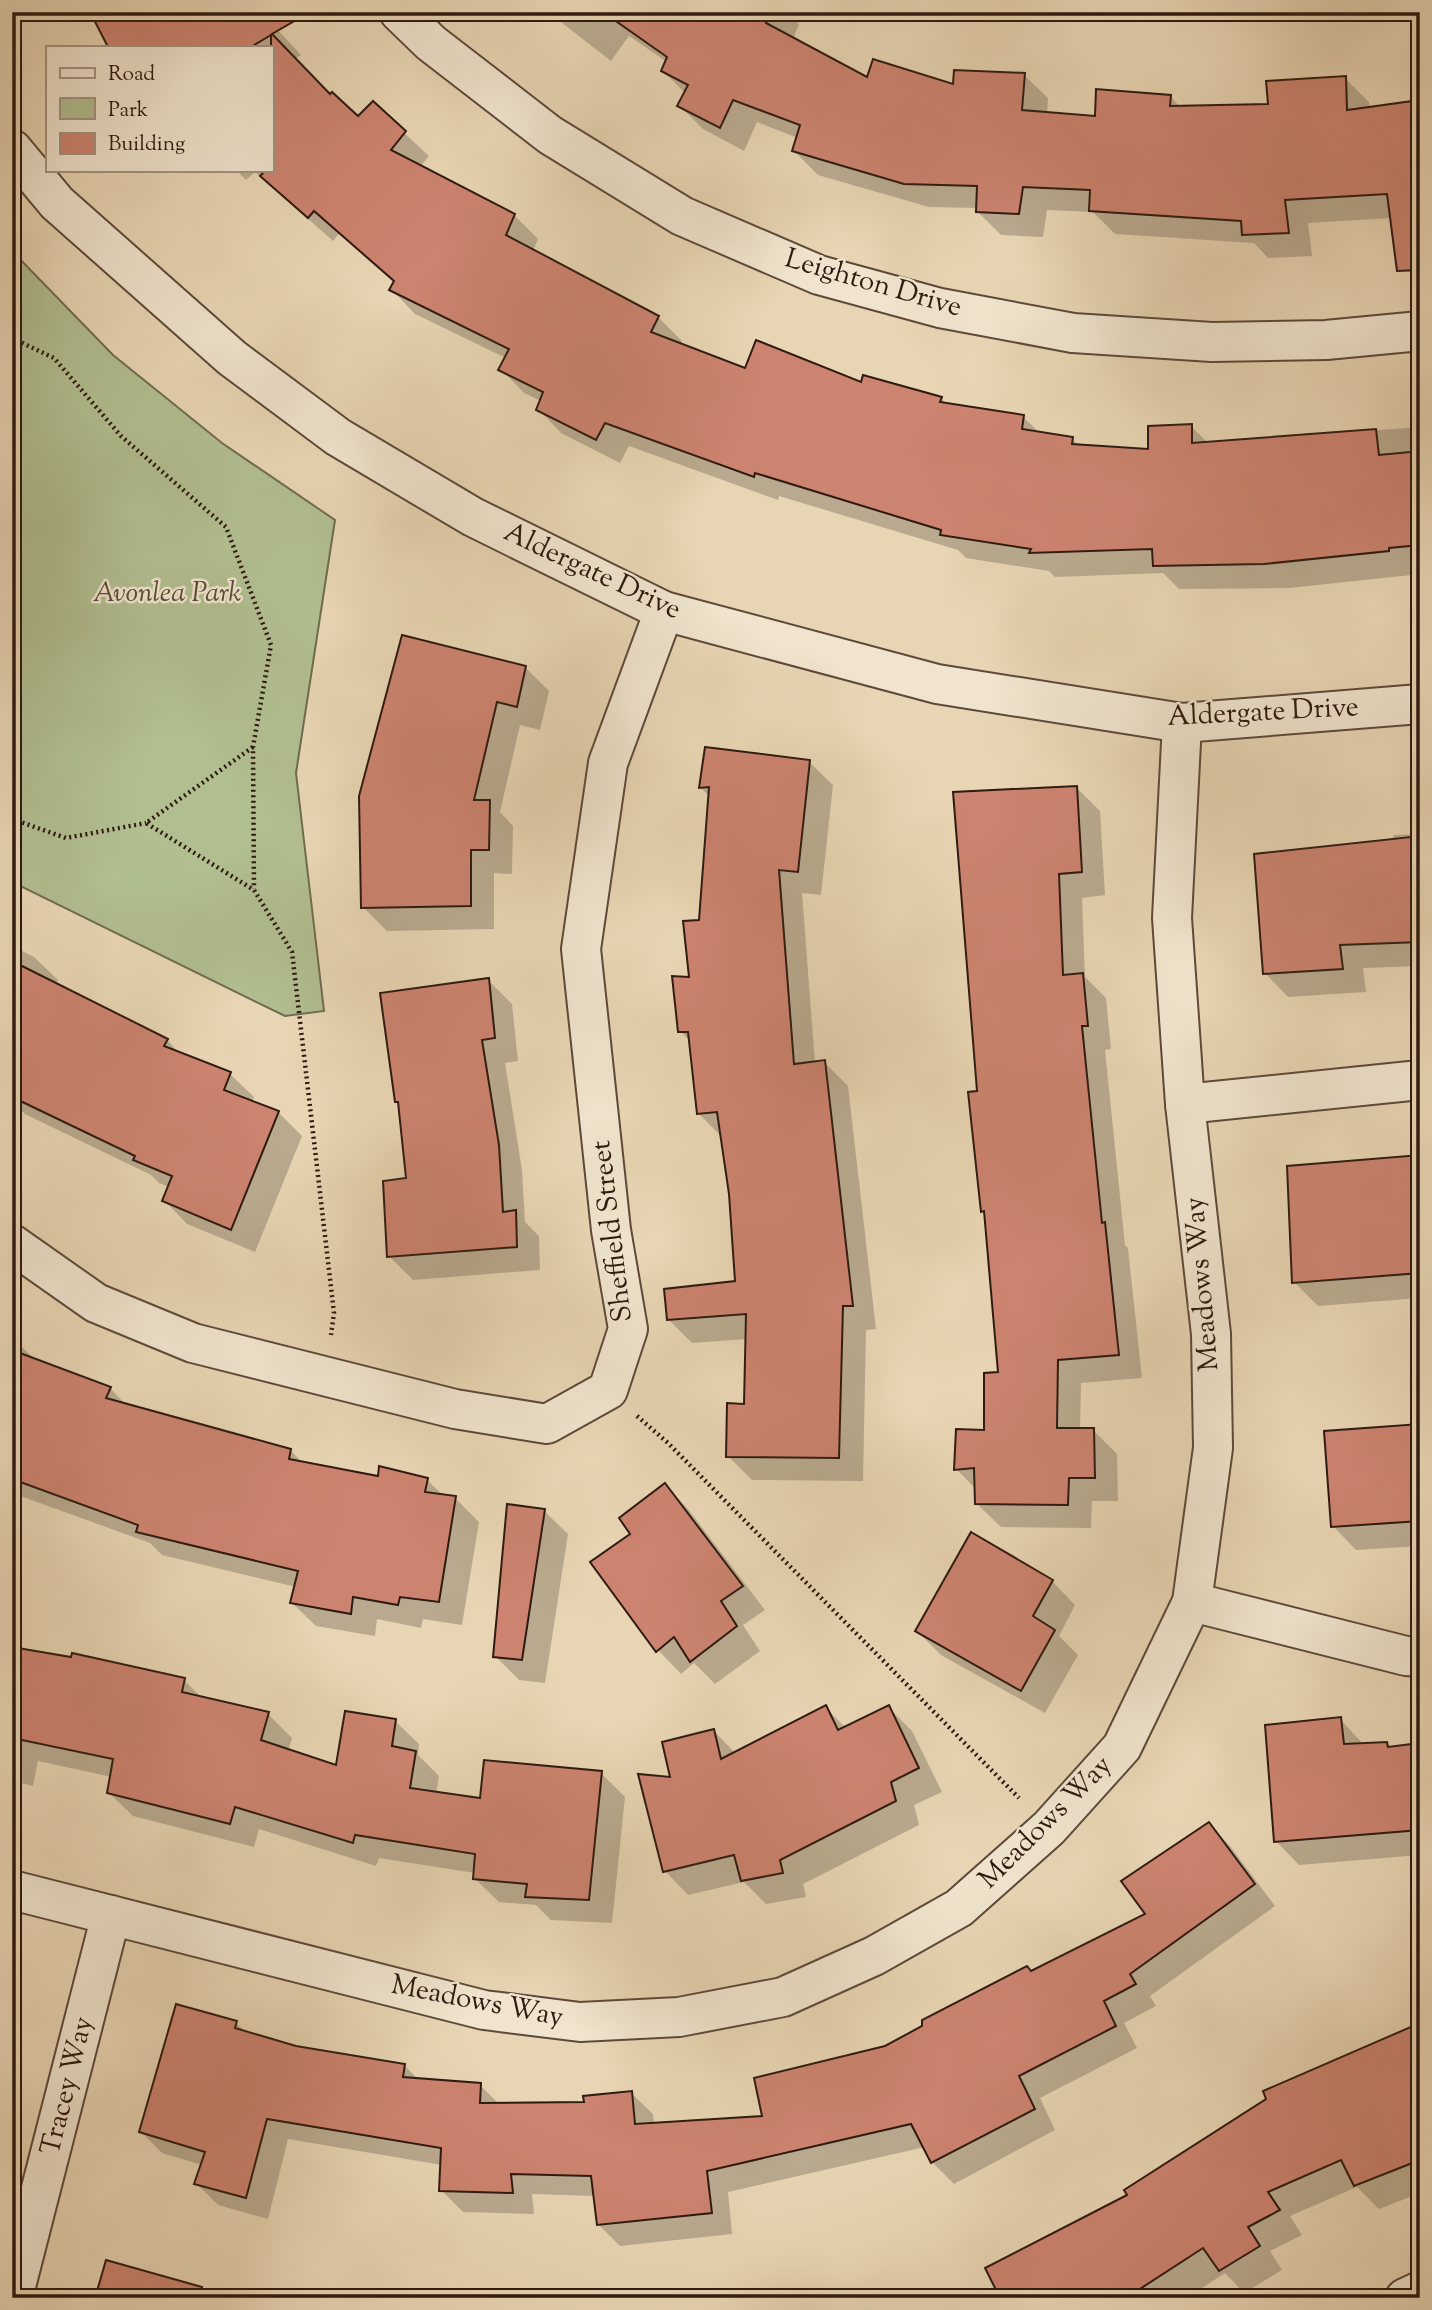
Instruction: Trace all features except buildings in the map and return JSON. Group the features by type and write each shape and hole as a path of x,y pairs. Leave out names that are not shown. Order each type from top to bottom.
{"street":[{"name":"Leighton Drive","path":"399,12 431,43 550,135 682,216 819,275 940,308 1073,333 1212,342 1326,340 1420,331"},
{"name":"Aldergate Drive","path":"12,149 57,203 201,331 232,358 338,437 472,517 664,611 937,684 1182,723 1420,704"},
{"name":"Sheffield Street","path":"608,1390 628,1329 611,1230 581,949 608,763 664,611"},
{"name":"Meadows Way","path":"12,1890 484,2010 580,2022 679,2017 783,1997 874,1956 959,1908 1049,1828 1122,1746 1192,1602 1213,1448 1212,1334 1185,1104 1172,918 1182,723"},
{"path":"1185,1104 1420,1080"},
{"path":"12,1244 96,1303 193,1343 455,1409 547,1424 608,1390"},
{"path":"1192,1602 1406,1656 1420,1657"},
{"name":"Tracey Way","path":"13,2298 111,1915"},
{"path":"1405,2298 1420,2291"}],"path":[{"path":"12,338 54,358 121,436 226,527 271,645 253,747 254,890"},
{"path":"12,820 66,838 146,823 253,747"},
{"path":"146,823 254,890 292,953 334,1313 325,1376"},
{"path":"608,1390 668,1443 1049,1828"}],"green space":[{"name":"Avonlea Park","path":"12,251 113,355 222,443 335,520 296,773 324,1011 285,1016 12,882"}]}
